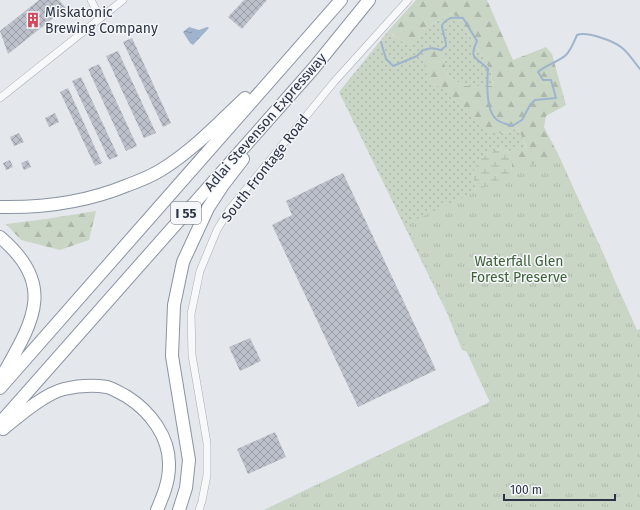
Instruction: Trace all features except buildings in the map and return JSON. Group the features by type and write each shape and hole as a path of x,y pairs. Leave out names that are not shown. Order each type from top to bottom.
{"highway":[{"name":"Adlai Stevenson Expressway","path":"0,388 341,0"},
{"name":"Adlai Stevenson Expressway","path":"0,423 312,69 369,0"},
{"path":"0,207 50,205 85,200 116,190 161,170 191,147 225,117 315,29"},
{"path":"179,510 187,482 189,460 172,356 172,329 174,305 183,262 208,208 223,185 312,69"},
{"path":"0,237 13,249 30,272 34,283 35,299 28,330 0,380"},
{"path":"0,430 32,406 63,390 82,387 107,387 120,392 151,416 161,431 168,450 168,481 158,510"}],"street":[{"path":"92,0 100,18"},
{"path":"0,98 123,0"},
{"name":"South Frontage Road","path":"199,510 207,475 206,443 192,355 191,314 200,271 208,250 217,230 230,210 334,82 408,0"}],"green space":[{"path":"416,0 487,0 513,60 546,47 552,54 566,105 546,116 544,127 608,264 637,340 264,510 490,402 467,352 490,276 512,166 509,151 527,148 518,128 498,133 485,129 473,119 445,90 432,83 428,76 425,67 425,55 427,51 436,50 442,57 448,75 463,86 493,86 491,72 459,17 450,14 423,29 418,38 411,43 399,42 389,30"},
{"path":"450,14 459,17 482,55 491,72 493,87 463,86 448,75 442,57 432,83 444,88 474,120 503,133 518,128 527,149 509,151 500,149 479,159 473,176 478,203 442,298 447,313 339,92 389,30 394,37 418,38 423,29"},
{"path":"500,149 509,151 511,173 474,354 462,350 442,298 478,203 473,176 474,170 479,159"},
{"name":"Waterfall Glen Forest Preserve","path":"557,152 637,330 640,329 640,510 264,510 490,402 407,224"},
{"path":"96,211 89,240 60,250 21,240 6,224 46,219"}],"water":[{"path":"189,27 199,30 207,27 209,28 193,45 183,32"}],"waterway":[{"path":"381,42 386,59 393,66 417,56 423,50 432,48 441,50 446,46 442,25 446,20 451,18 463,18 477,41 473,52 475,58 488,69 488,95 492,114 499,121 512,126 522,120 530,105 535,100 556,98 551,80 543,80 538,72 566,55 577,35 593,35 621,47 640,69"}],"place":[{"name":"Miskatonic Brewing Company","path":"33,20"}]}
